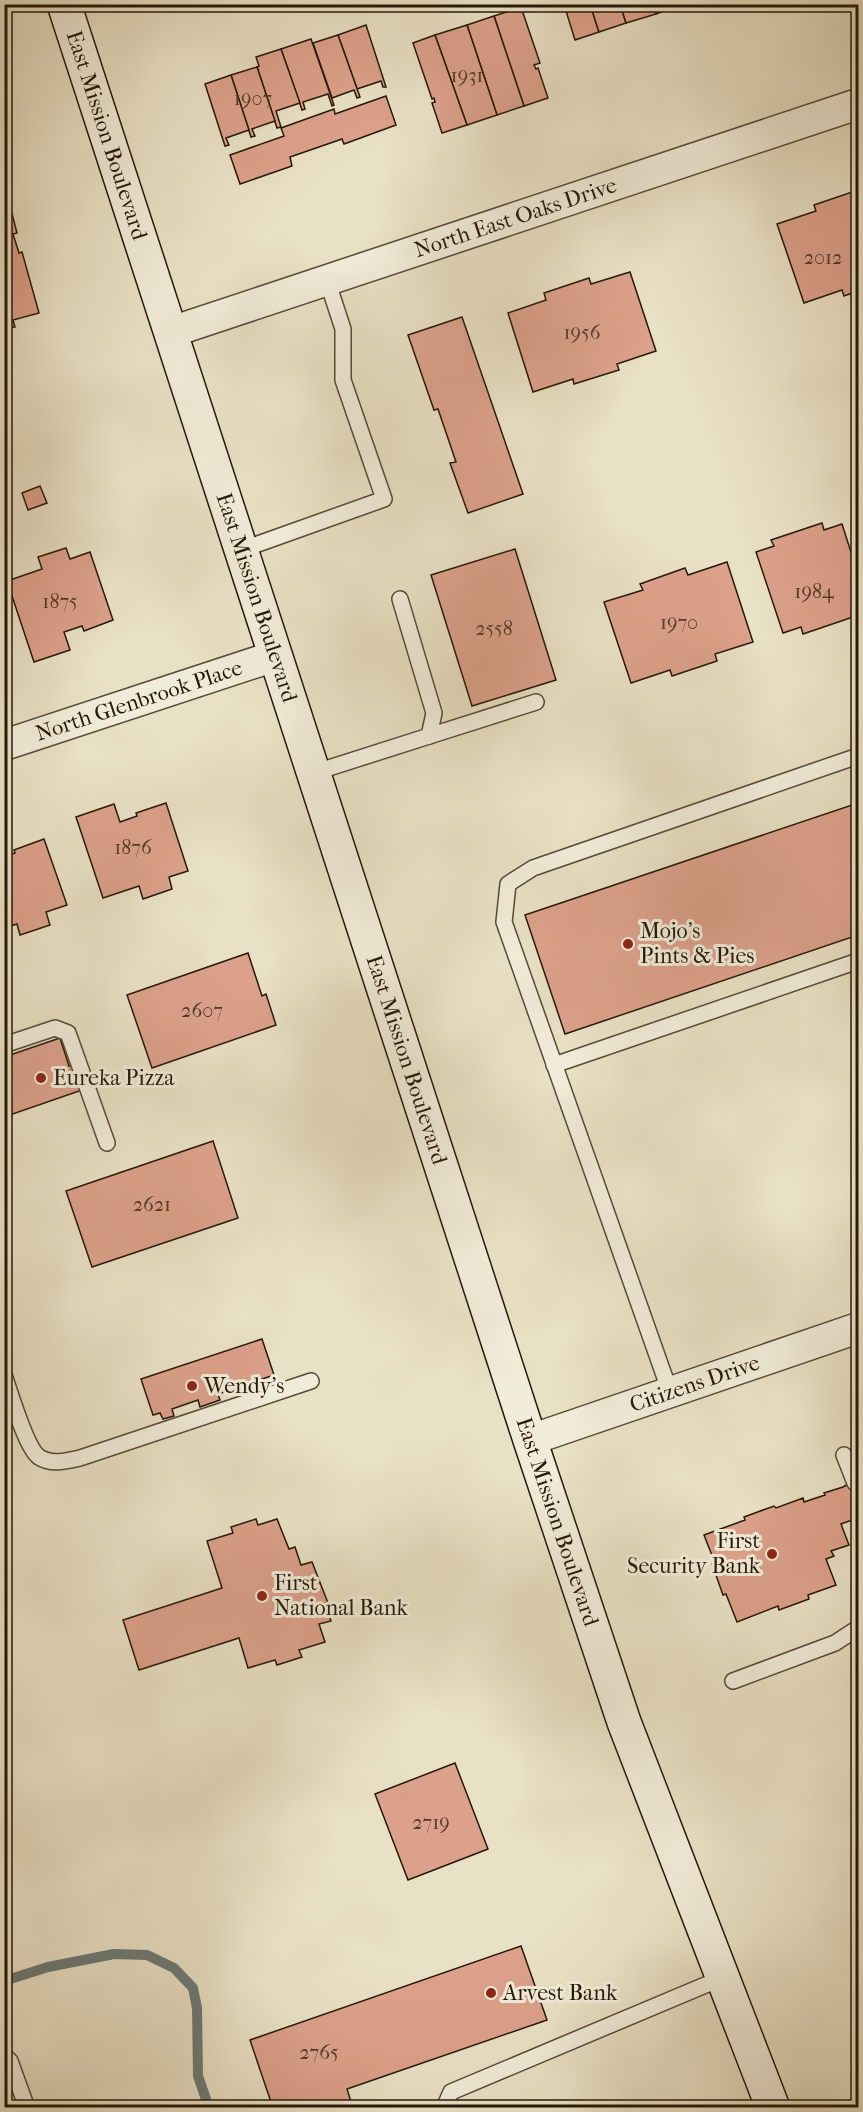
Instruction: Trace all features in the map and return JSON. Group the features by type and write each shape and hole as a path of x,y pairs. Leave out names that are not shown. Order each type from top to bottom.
{"main road":[{"name":"East Mission Boulevard","path":"64,4 530,1440 624,1722 773,2108"}],"street":[{"name":"North East Oaks Drive","path":"171,332 858,104"},
{"name":"North Glenbrook Place","path":"4,745 275,656"},
{"name":"Citizens Drive","path":"530,1440 858,1328"}],"lane":[{"path":"241,550 384,498 343,380 343,329 327,280"},
{"path":"400,599 434,713 429,736"},
{"path":"313,773 536,702"},
{"path":"670,1392 504,922 508,884 533,868 858,756"},
{"path":"554,1065 858,962"},
{"path":"4,1045 55,1028 68,1033 107,1143"},
{"path":"4,1375 28,1441 39,1457 57,1462 80,1458 311,1381"},
{"path":"844,1455 855,1483"},
{"path":"732,1681 835,1643 858,1628"},
{"path":"444,2108 451,2091 722,1978"},
{"path":"4,2055 10,2061 27,2108"}],"building":[{"path":"562,4 590,4 599,32 575,40 566,11 567,6 563,7"},
{"path":"590,4 620,4 626,23 599,32"},
{"path":"620,4 653,4 656,14 626,23"},
{"path":"653,4 681,4 681,5 656,14"},
{"path":"521,7 540,63 534,65 536,69 538,68 548,98 524,106 494,16"},
{"path":"494,16 524,106 497,115 467,25"},
{"path":"366,25 386,87 383,87 381,81 357,89 338,35"},
{"path":"467,25 497,115 467,125 435,35"},
{"path":"338,35 360,97 357,98 354,90 332,98 313,43"},
{"path":"435,35 467,125 442,133 432,103 435,102 434,98 432,99 413,43"},
{"path":"311,39 334,105 332,106 328,94 303,102 305,109 302,110 281,49"},
{"path":"281,49 300,103 276,111 281,127 277,128 257,67 259,66 256,57"},
{"path":"257,67 275,121 252,129 255,136 251,137 231,75"},
{"path":"231,75 249,130 226,138 229,145 225,146 205,84"},
{"path":"386,96 396,125 344,144 342,139 290,157 292,166 240,184 230,155 284,136 281,128 334,109 335,114"},
{"path":"858,190 858,291 844,296 842,290 804,303 777,224 816,211 814,205"},
{"path":"4,194 7,194 17,233 13,234 19,253 22,252 39,313 13,320 15,327 4,329"},
{"path":"630,272 656,351 617,364 619,370 574,384 573,379 533,392 508,313 546,300 544,293 589,278 591,284"},
{"path":"462,317 523,494 468,513 450,463 456,462 438,409 434,410 408,335"},
{"path":"40,486 47,503 28,510 22,493"},
{"path":"822,523 824,530 842,524 858,574 858,608 851,610 853,617 803,634 801,627 783,633 756,552 774,546 771,540"},
{"path":"66,548 70,559 90,552 113,620 84,631 82,626 64,632 70,650 34,662 7,581 42,569 38,557"},
{"path":"515,549 556,680 472,706 431,575"},
{"path":"727,562 753,642 715,654 717,661 672,676 670,670 631,683 604,602 643,590 640,584 685,568 688,575"},
{"path":"166,803 188,871 169,877 172,889 143,899 139,886 103,898 76,817 114,804 120,822 137,816 136,813"},
{"path":"858,803 858,935 565,1034 525,915"},
{"path":"44,839 67,905 46,912 50,925 20,935 17,924 4,928 4,863 8,861 6,856 15,853 14,850"},
{"path":"248,953 262,996 266,994 276,1025 152,1068 127,995"},
{"name":"Eureka Pizza","path":"60,1038 69,1066 74,1064 82,1090 4,1117 4,1057"},
{"path":"213,1141 238,1218 92,1267 66,1191"},
{"name":"Wendy's","path":"262,1339 274,1375 218,1394 220,1400 200,1407 198,1400 172,1409 174,1416 163,1419 160,1413 153,1415 141,1379"},
{"name":"First Security Bank","path":"858,1482 858,1518 841,1524 849,1545 831,1551 834,1556 826,1559 836,1585 808,1595 809,1599 779,1610 778,1606 737,1622 726,1594 723,1595 712,1564 715,1563 704,1535 745,1520 744,1517 774,1506 776,1508 803,1498 804,1502"},
{"name":"First National Bank","path":"256,1519 258,1525 277,1519 289,1549 295,1547 301,1565 312,1562 328,1603 325,1603 331,1621 319,1624 325,1642 299,1650 302,1657 277,1665 275,1660 248,1668 239,1638 139,1670 123,1620 222,1588 207,1541 233,1533 231,1527"},
{"path":"455,1763 488,1849 408,1880 375,1794"},
{"path":"521,1946 547,2020 347,2089 353,2108 273,2108 250,2040"}],"waterway":[{"path":"4,1981 48,1967 114,1954 147,1955 174,1968 193,1988 197,2008 198,2076 209,2108"}],"place":[{"name":"Mojo's Pints & Pies","path":"628,944"},
{"name":"Eureka Pizza","path":"41,1078"},
{"name":"Wendy's","path":"192,1386"},
{"name":"First Security Bank","path":"772,1554"},
{"name":"First National Bank","path":"262,1596"},
{"name":"Arvest Bank","path":"491,1993"}]}
